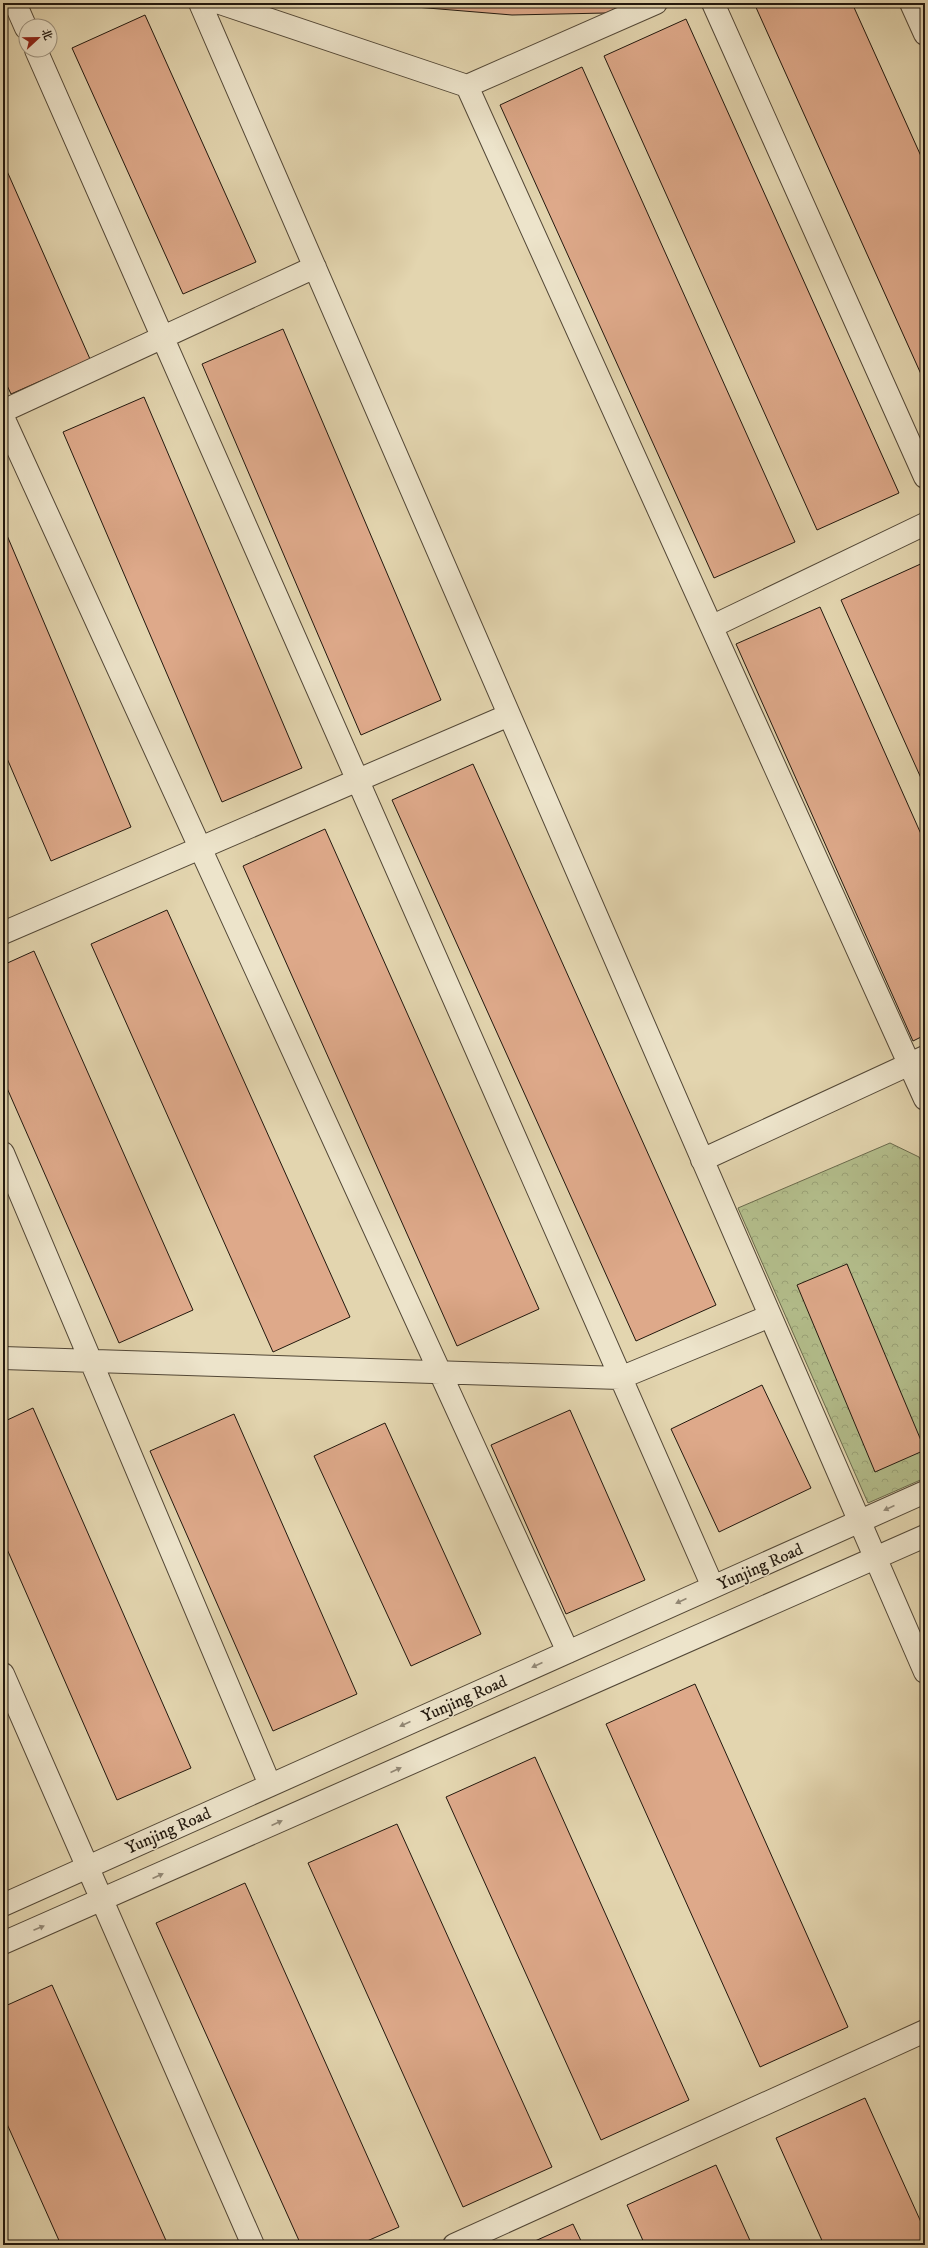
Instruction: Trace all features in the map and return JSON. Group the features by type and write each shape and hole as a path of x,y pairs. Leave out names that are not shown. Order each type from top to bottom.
{"street":[{"path":"15,3 22,18"},
{"path":"200,3 925,1672"},
{"path":"220,3 468,86 656,3"},
{"path":"713,3 925,477"},
{"path":"911,3 925,34"},
{"path":"40,58 713,1587"},
{"path":"468,86 713,626 917,1060 925,1099"},
{"path":"3,411 315,267"},
{"path":"3,417 568,1652"},
{"path":"713,626 925,524"},
{"path":"3,933 509,715"},
{"path":"702,1160 917,1060"},
{"path":"3,1153 270,1785"},
{"path":"3,1358 620,1378 770,1316"},
{"name":"Yunjing Road","path":"3,1904 925,1492"},
{"path":"3,1943 102,1901 925,1536"},
{"path":"3,1674 254,2245"},
{"path":"454,2245 925,2031"}],"green space":[{"path":"890,1143 919,1157 925,1169 925,1478 868,1503 738,1208"}],"building":[{"path":"367,3 628,3 606,13 512,15"},
{"path":"754,3 852,3 925,165 925,383"},
{"path":"145,15 256,262 183,294 72,48"},
{"path":"686,19 899,493 817,530 604,56"},
{"path":"582,67 795,542 714,578 500,105"},
{"path":"3,162 90,359 11,394 3,377"},
{"path":"283,329 441,700 361,735 202,364"},
{"path":"144,397 302,768 222,802 63,432"},
{"path":"3,526 131,827 51,861 3,749"},
{"path":"925,562 925,787 841,600"},
{"path":"820,607 925,843 925,1035 913,1041 736,644"},
{"path":"473,764 716,1305 636,1341 392,800"},
{"path":"325,829 539,1309 457,1346 243,866"},
{"path":"167,910 350,1317 273,1352 91,944"},
{"path":"34,951 193,1310 119,1343 3,1079 3,965"},
{"path":"847,1264 925,1450 875,1472 797,1285"},
{"path":"762,1385 811,1488 719,1532 671,1429"},
{"path":"33,1408 191,1768 117,1800 3,1540 3,1422"},
{"path":"570,1410 645,1580 566,1614 491,1445"},
{"path":"234,1414 357,1694 273,1731 150,1451"},
{"path":"385,1423 481,1634 411,1666 314,1456"},
{"path":"695,1684 848,2027 760,2067 606,1724"},
{"path":"535,1757 689,2100 601,2140 446,1797"},
{"path":"397,1824 552,2167 463,2207 308,1863"},
{"path":"245,1883 399,2227 358,2245 301,2245 156,1923"},
{"path":"52,1985 168,2245 61,2245 3,2115 3,2007"},
{"path":"865,2098 925,2231 925,2245 824,2245 776,2138"},
{"path":"716,2165 752,2245 645,2245 627,2205"},
{"path":"573,2224 583,2245 526,2245"}]}
